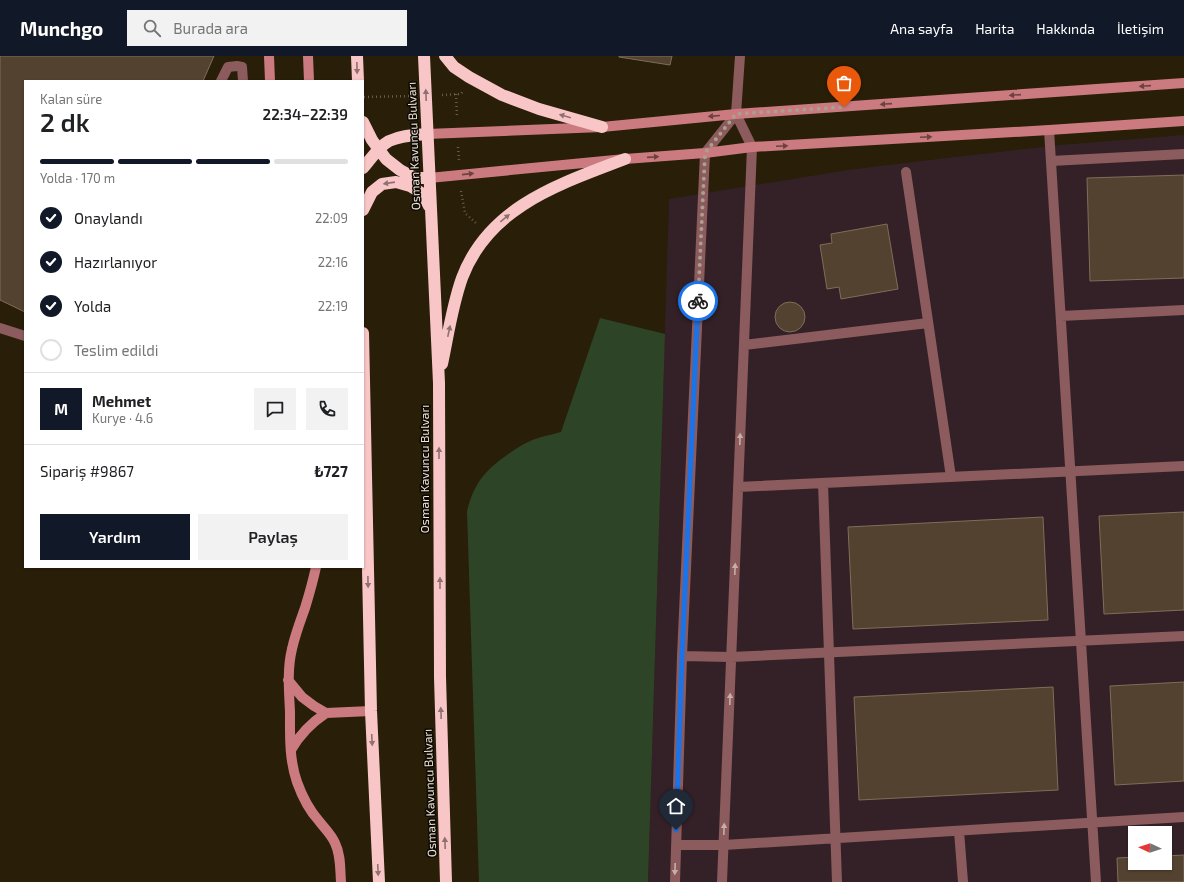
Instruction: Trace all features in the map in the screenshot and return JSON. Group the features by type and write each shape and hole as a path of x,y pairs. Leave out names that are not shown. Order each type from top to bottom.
{"highway":[{"path":"357,56 358,80"},
{"name":"Osman Kavuncu Bulvarı","path":"424,56 438,383 440,677 446,882"},
{"path":"445,56 454,67 464,74 502,95 538,109 602,127"},
{"path":"364,124 372,140 386,159 400,170 415,178 429,178"},
{"path":"364,167 379,149 389,141 404,136 427,134"},
{"path":"438,383 456,298 462,278 470,260 484,239 501,221 531,199 558,186 625,159"},
{"path":"364,208 372,192 382,184 396,182 410,186 423,194 431,209"},
{"path":"364,380 371,711 379,882"}],"street":[{"path":"269,56 270,80"},
{"path":"308,56 309,80"},
{"path":"722,882 752,147 736,114 740,56"},
{"path":"222,80 228,67 237,66 242,67 242,80"},
{"path":"427,134 602,127 736,114 1184,83"},
{"path":"675,882 682,656 705,153 736,114"},
{"path":"429,178 625,159 705,153 752,147 1184,121"},
{"path":"1049,130 1096,882"},
{"path":"1051,161 1184,154"},
{"path":"906,172 951,477"},
{"path":"1061,316 1184,310"},
{"path":"744,345 928,322"},
{"path":"0,328 24,336"},
{"path":"738,487 1184,466"},
{"path":"823,483 837,882"},
{"path":"316,568 313,582 291,650 288,680 291,750 293,766 303,795 310,809 319,822 330,833 335,843 339,854 341,882"},
{"path":"682,656 732,657 1184,636"},
{"path":"288,680 302,697 326,713"},
{"path":"291,750 306,728 326,713 371,711"},
{"path":"676,845 724,845 1184,817"},
{"path":"959,831 963,882"}],"shaded area":[{"path":"1184,135 1184,882 648,882 669,199 848,170 1060,145"}],"green space":[{"path":"600,318 665,334 648,882 479,882 467,511 473,493 481,479 499,461 525,443 540,437 561,432"}],"building":[{"path":"0,56 214,56 203,80 24,80 24,312 0,300"},
{"path":"619,56 672,56 670,65"},
{"path":"1184,175 1184,278 1090,281 1087,178"},
{"path":"887,224 898,289 841,299 839,287 827,289 820,245 832,243 831,234"},
{"path":"790,302 796,303 804,311 804,323 796,331 790,332 784,331 776,323 775,317 776,311 784,303"},
{"path":"1184,512 1184,610 1104,614 1099,516"},
{"path":"1043,517 1048,620 853,629 848,527"},
{"path":"1184,682 1184,781 1115,785 1110,686"},
{"path":"1053,687 1058,790 859,800 854,697"},
{"path":"1184,855 1184,882 1118,882 1117,858 1128,857 1128,870 1172,870 1172,856"}],"way so far":[{"path":"698,301 705,153 736,114 844,107"}],"route":[{"path":"676,830 682,656 698,301"}]}
